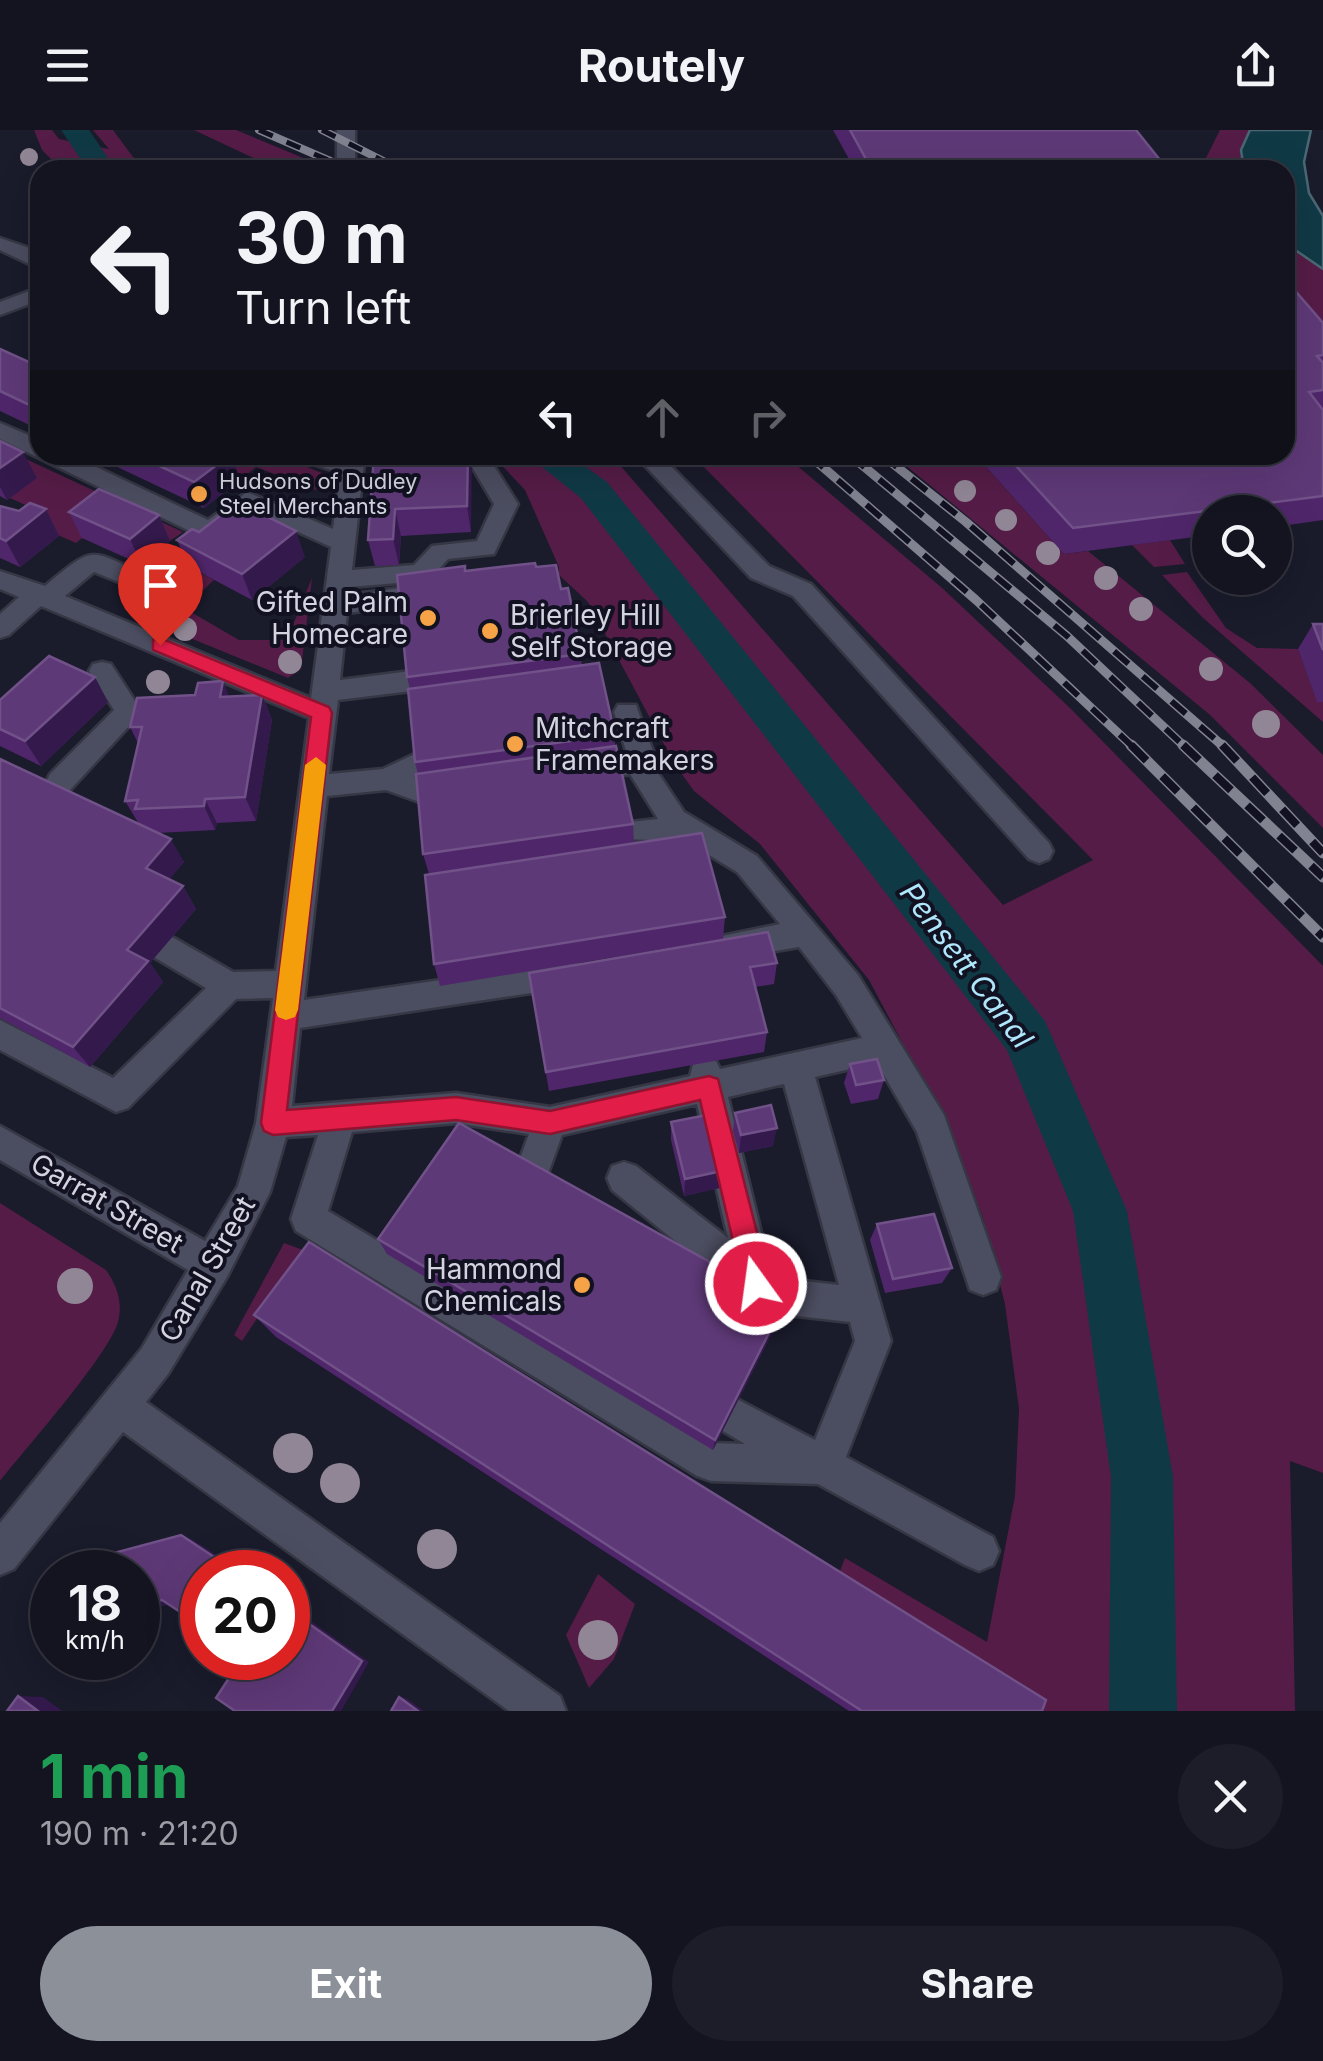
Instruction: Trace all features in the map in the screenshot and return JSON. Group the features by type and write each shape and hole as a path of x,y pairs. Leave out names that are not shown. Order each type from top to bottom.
{"street":[{"path":"346,130 346,160"},
{"path":"0,244 30,255"},
{"path":"0,310 30,297"},
{"path":"1,420 30,442"},
{"path":"73,465 210,531 247,500 342,544"},
{"path":"338,580 421,574 441,552 485,548 506,504 482,465"},
{"path":"659,465 760,572 802,590 1039,851"},
{"path":"352,469 380,481"},
{"name":"Canal Street","path":"0,1555 154,1361 214,1265 253,1192 273,1123 352,469"},
{"path":"0,630 90,561 141,583"},
{"path":"0,578 134,634 323,702 411,681"},
{"path":"335,606 454,590"},
{"path":"60,782 130,712 93,680 134,634"},
{"path":"551,775 643,762 627,712"},
{"path":"314,787 386,779 419,763"},
{"path":"644,775 674,820 747,864 847,985 932,1126 983,1277"},
{"path":"386,779 422,792 477,785"},
{"path":"630,832 692,830"},
{"path":"614,859 670,850 692,830"},
{"path":"699,951 806,933"},
{"path":"162,947 230,986 288,1000 446,995 590,970"},
{"path":"0,1034 116,1097 230,986"},
{"path":"273,1123 456,1108 550,1122 706,1075 796,1068 886,1047"},
{"path":"796,1068 873,1340 824,1465"},
{"path":"706,1075 756,1284"},
{"path":"340,1118 308,1218 711,1462 824,1465"},
{"path":"530,1178 550,1122"},
{"name":"Garrat Street","path":"0,1142 214,1265"},
{"path":"624,1178 772,1296 863,1306"},
{"path":"118,1406 545,1711"},
{"path":"731,1415 979,1551"}],"shaded area":[{"path":"34,130 52,130 59,139 109,149 93,130 113,130 137,160 52,160 42,150"},
{"path":"194,130 236,130 308,160 258,160"},
{"path":"1220,130 1250,130 1241,150 1242,160 1205,160"},
{"path":"1295,250 1323,269 1323,321 1295,297"},
{"path":"0,447 30,461 30,465 39,465 183,532 170,541 111,515 76,543 33,524 45,514 10,498 36,478"},
{"path":"208,465 302,465 327,475 324,493 256,467 240,480"},
{"path":"501,465 620,465 1003,905 1093,860 702,465 796,465 941,587 1070,708 1323,966 1323,1473 1290,1461 1295,1711 1017,1711 835,1584 845,1558 987,1642 1015,1496 1019,1409 1005,1304 983,1218 953,1138 869,980 760,844 694,791 674,763 588,602 559,575 525,490"},
{"path":"905,465 984,465 1064,554 1088,551 1250,683 1323,755 1323,828 1209,714"},
{"path":"1170,540 1185,564 1154,567 1132,545"},
{"path":"196,554 189,567 214,580 184,608 239,640 287,640 312,578 301,669 288,678 129,613"},
{"path":"1187,572 1192,579 1192,595 1203,595 1226,628 1257,648 1298,649 1317,701 1323,702 1323,722 1202,617 1162,575"},
{"path":"0,1203 106,1270 116,1288 120,1308 118,1322 99,1357 0,1481"},
{"path":"284,1243 303,1250 242,1341 234,1335"},
{"path":"598,1574 635,1604 614,1659 589,1688 566,1635"}],"water":[{"path":"1250,130 1311,130 1304,162 1309,193 1323,216 1323,269 1295,250 1295,160 1242,160 1241,150"}],"building":[{"path":"850,130 1136,130 1160,160 866,160"},
{"path":"1295,291 1323,323 1323,355 1317,356 1323,363 1323,390 1309,392 1323,410 1323,496 1292,500 1292,495 1192,495 1192,513 1073,528 1015,465 1295,465"},
{"path":"0,349 30,362 30,405 0,391"},
{"path":"0,441 23,452 0,468"},
{"path":"157,465 217,465 194,482"},
{"path":"373,465 468,465 467,506 395,509 393,539 368,540"},
{"path":"99,489 159,515 130,539 69,512"},
{"path":"238,502 296,531 242,574 177,540 192,529 199,532"},
{"path":"30,503 46,509 6,541 0,538 0,506 19,511"},
{"name":"Brierley Hill Self Storage","path":"535,563 536,567 556,565 561,589 568,588 581,654 407,677 397,575 465,566 465,571"},
{"path":"1313,624 1323,624 1323,650"},
{"path":"49,656 95,677 25,741 0,729 0,700"},
{"name":"Mitchcraft Framemakers","path":"599,663 615,735 415,762 408,689"},
{"path":"223,681 220,697 262,695 245,797 205,799 204,806 135,809 138,800 125,801 142,727 130,727 137,698 195,695 198,683"},
{"path":"616,746 633,824 423,854 416,774"},
{"path":"0,759 171,839 146,868 183,886 127,950 148,961 73,1047 0,1008"},
{"path":"702,833 725,917 434,964 425,875"},
{"path":"768,932 777,963 750,967 767,1032 546,1072 529,973"},
{"path":"877,1059 884,1080 856,1085 850,1064"},
{"path":"771,1105 777,1128 741,1135 735,1113"},
{"path":"712,1114 726,1170 685,1179 671,1122"},
{"name":"Hammond Chemicals","path":"459,1123 784,1303 715,1440 378,1239"},
{"path":"934,1214 952,1268 893,1279 877,1224"},
{"path":"309,1242 1046,1700 1042,1711 862,1711 254,1315"},
{"path":"181,1535 204,1550 180,1550 180,1612 160,1600 160,1550 125,1550"},
{"path":"310,1624 362,1661 332,1711 235,1711 216,1698 228,1680 310,1680"},
{"path":"18,1696 38,1711 7,1711"},
{"path":"399,1697 418,1711 391,1711"}],"waterway":[{"name":"Pensett Canal","path":"75,130 95,160"},
{"name":"Pensett Canal","path":"559,465 594,490 1027,1037 1100,1211 1142,1477 1143,1711"}],"railway":[{"path":"259,130 328,160"},
{"path":"322,130 381,160"},
{"path":"821,465 976,600 1133,747"},
{"path":"862,465 1067,636 1185,747"},
{"path":"895,465 966,522 1223,746"},
{"path":"1183,745 1323,877"},
{"path":"1223,746 1323,853"},
{"path":"1133,747 1323,937"}],"slow traffic":[{"path":"286,1010 316,765"}],"place":[{"name":"Hudsons of Dudley Steel Merchants","path":"199,494"},
{"name":"Gifted Palm Homecare","path":"428,618"},
{"name":"Brierley Hill Self Storage","path":"490,631"},
{"name":"Mitchcraft Framemakers","path":"515,744"},
{"name":"Hammond Chemicals","path":"582,1285"}],"route":[{"path":"160,645 322,713 273,1123 456,1108 550,1122 709,1087 756,1284"}]}
